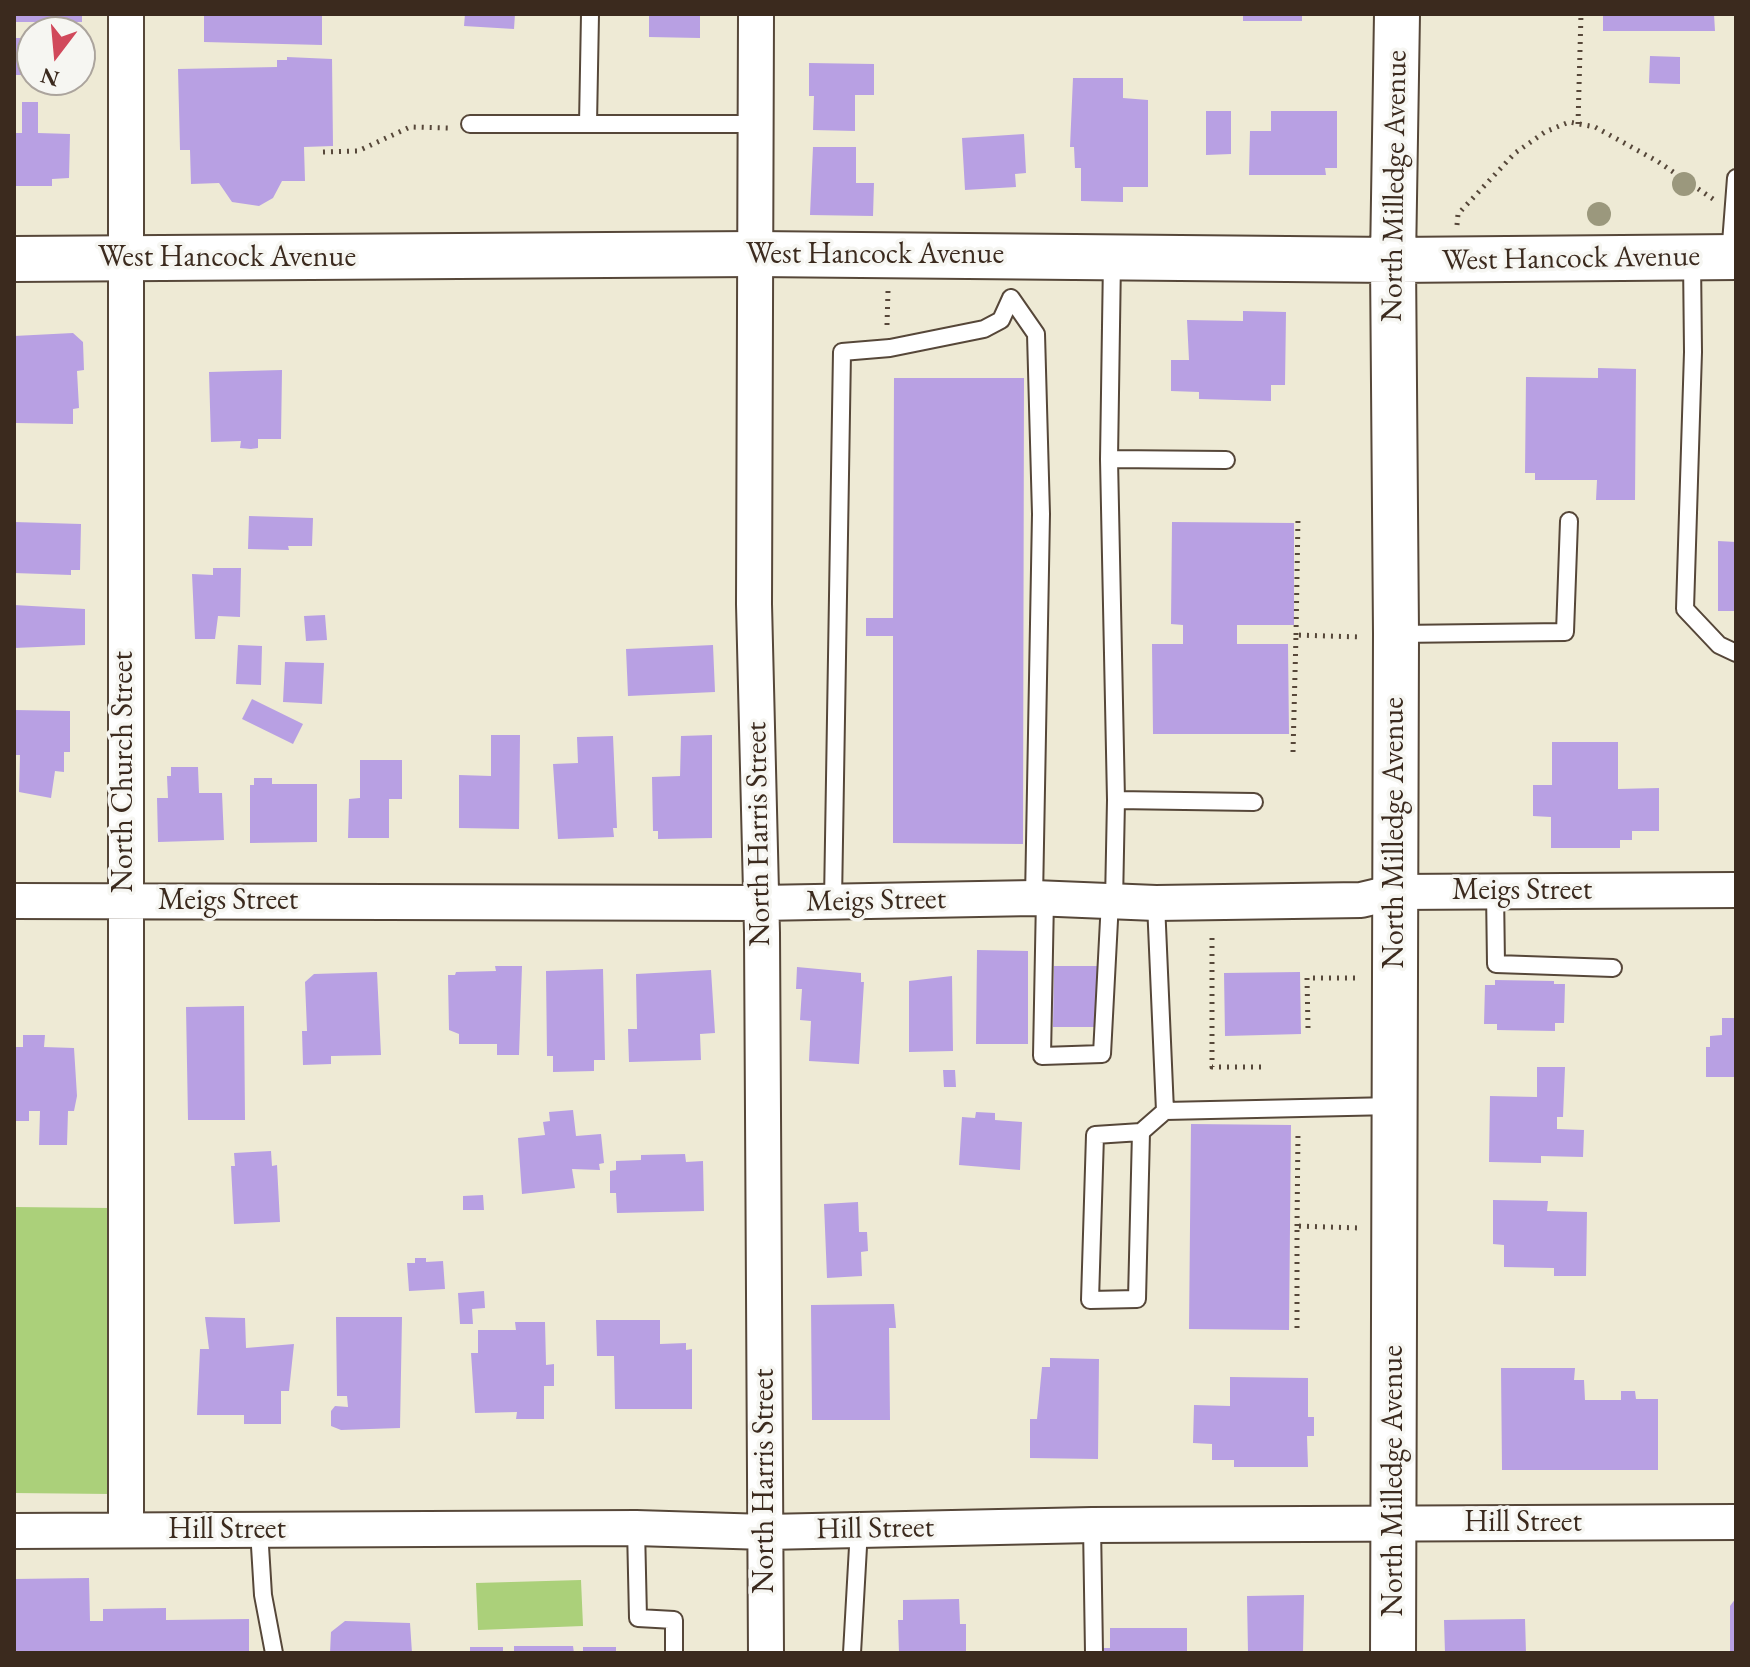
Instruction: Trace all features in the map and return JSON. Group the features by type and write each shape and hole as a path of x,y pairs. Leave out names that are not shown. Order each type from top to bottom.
{"street":[{"name":"North Church Street","path":"126,14 126,1530"},
{"name":"North Harris Street","path":"756,14 754,604 760,903 766,1653"},
{"name":"North Milledge Avenue","path":"1393,1653 1395,892 1381,636 1397,14"},
{"name":"West Hancock Avenue","path":"14,259 755,254 1393,260 1720,258"},
{"name":"Meigs Street","path":"14,901 760,903 1039,898 1156,903 1361,900 1395,892 1736,890"},
{"name":"Hill Street","path":"14,1531 636,1528 766,1532 1092,1525 1736,1522"}],"lane":[{"path":"588,124 590,14"},
{"path":"470,124 756,124"},
{"path":"1736,178 1720,258 1693,352 1685,609 1719,645 1736,653"},
{"path":"833,901 842,352 890,348 984,329 1001,320 1011,298 1036,334 1041,514 1039,898 1042,1056 1102,1054 1116,800 1109,459 1112,258"},
{"path":"1109,459 1226,460"},
{"path":"1381,636 1565,632 1569,521"},
{"path":"1116,800 1254,802"},
{"path":"1495,891 1496,964 1613,968"},
{"path":"1156,903 1165,1111"},
{"path":"1141,1132 1137,1299 1090,1300 1095,1135 1141,1132 1165,1111 1395,1106"},
{"path":"1092,1525 1094,1653"},
{"path":"636,1528 638,1618 674,1620 674,1653"},
{"path":"852,1653 859,1529"},
{"path":"259,1530 263,1595 274,1653"}],"path":[{"path":"1578,124 1581,14"},
{"path":"1457,229 1458,214 1515,153 1545,132 1569,122 1595,127 1657,161 1699,192 1731,209"},
{"path":"323,152 358,151 410,127 448,128 470,124"},
{"path":"888,286 890,348"},
{"path":"1293,752 1298,518"},
{"path":"1296,635 1381,636"},
{"path":"1212,938 1212,1067 1265,1067"},
{"path":"1308,1028 1307,978 1365,978"},
{"path":"1297,1328 1298,1125"},
{"path":"1297,1226 1364,1228"}],"green space":[{"path":"14,1207 110,1208 111,1494 14,1493"},
{"path":"581,1580 583,1626 478,1630 476,1583"}],"building":[{"path":"14,14 82,14 16,16 14,22"},
{"path":"204,14 322,14 322,45 204,42"},
{"path":"465,14 515,14 514,29 464,26"},
{"path":"649,14 700,14 700,38 649,37"},
{"path":"1243,14 1302,14 1302,21 1243,21"},
{"path":"1603,14 1714,14 1715,31 1603,31"},
{"path":"14,38 16,38 16,75"},
{"path":"1650,56 1680,57 1680,84 1649,83"},
{"path":"287,57 332,59 333,146 304,147 305,181 282,181 273,198 259,206 232,202 219,183 191,184 190,150 180,150 178,69 277,67 277,60 287,60"},
{"path":"809,63 874,64 874,95 855,95 855,131 813,130 814,96 809,96"},
{"path":"1073,78 1123,78 1123,98 1148,100 1148,187 1123,187 1123,202 1081,201 1081,168 1075,168 1074,147 1070,147"},
{"path":"22,102 38,102 38,133 70,134 69,178 52,179 52,186 14,186 14,133 22,133"},
{"path":"1206,111 1231,111 1231,154 1206,155"},
{"path":"1271,111 1337,111 1337,168 1325,168 1326,175 1249,175 1250,131 1271,131"},
{"path":"1024,134 1026,173 1015,174 1016,187 965,190 962,138"},
{"path":"813,147 856,147 856,183 874,183 873,216 810,215"},
{"path":"1243,311 1286,312 1285,385 1271,385 1271,401 1199,399 1199,392 1171,391 1171,360 1189,360 1187,320 1243,321"},
{"path":"73,333 83,342 84,370 77,371 79,408 73,409 73,424 16,423 14,336"},
{"path":"1598,368 1636,369 1635,500 1596,500 1597,480 1535,480 1535,473 1525,473 1526,377 1598,378"},
{"path":"282,370 281,439 258,439 258,448 251,449 240,448 241,441 211,442 209,372"},
{"path":"894,378 1024,378 1023,844 893,843 893,636 866,636 866,618 893,618"},
{"path":"249,516 313,518 312,546 288,546 289,550 248,549"},
{"path":"14,522 81,524 80,570 71,570 71,575 14,573"},
{"path":"1172,522 1294,523 1294,625 1237,625 1237,644 1288,644 1289,734 1153,734 1152,644 1183,644 1183,625 1171,624"},
{"path":"1718,541 1736,542 1736,611 1718,611"},
{"path":"213,568 241,568 240,617 218,616 215,639 195,639 192,574 213,575"},
{"path":"14,605 85,609 85,645 14,648"},
{"path":"325,615 327,640 306,641 304,616"},
{"path":"238,645 262,646 261,685 236,684"},
{"path":"713,645 715,692 628,696 626,649"},
{"path":"285,662 324,663 322,704 283,702"},
{"path":"252,699 303,724 293,744 242,719"},
{"path":"14,710 70,711 70,752 64,752 64,772 55,771 51,798 19,792 20,755 14,755"},
{"path":"491,735 520,735 519,829 459,828 459,775 491,776"},
{"path":"712,735 712,838 658,839 658,831 653,831 652,777 680,776 681,736"},
{"path":"613,736 617,828 613,828 614,837 558,839 553,764 578,763 577,737"},
{"path":"1552,742 1618,742 1618,789 1659,788 1659,831 1632,831 1632,840 1620,840 1620,848 1551,848 1551,817 1533,816 1533,785 1552,785"},
{"path":"360,760 402,760 402,799 389,799 389,838 348,838 349,799 360,798"},
{"path":"171,767 198,767 199,793 222,793 224,840 158,842 157,798 168,798 167,776 171,776"},
{"path":"254,778 272,778 272,784 317,784 317,842 250,843 250,785 254,785"},
{"path":"977,950 1028,951 1028,1044 976,1044"},
{"path":"495,966 522,966 519,1055 497,1055 497,1044 459,1044 459,1034 449,1030 448,975 496,971"},
{"path":"1054,966 1099,966 1098,1027 1053,1027"},
{"path":"797,967 861,973 861,982 864,982 859,1064 809,1061 811,1021 800,1020 802,989 796,989"},
{"path":"603,969 605,1060 594,1060 594,1071 553,1072 553,1056 547,1056 546,971"},
{"path":"711,970 715,1033 700,1034 701,1060 629,1062 628,1029 637,1029 636,974"},
{"path":"377,972 381,1055 331,1056 331,1064 303,1065 302,1031 307,1031 305,982 314,974"},
{"path":"1300,972 1301,1034 1225,1036 1224,973"},
{"path":"952,976 953,1051 909,1052 909,981"},
{"path":"1495,980 1565,984 1564,1023 1555,1023 1555,1031 1497,1030 1497,1024 1484,1024 1485,985 1495,985"},
{"path":"244,1006 245,1120 188,1120 186,1007"},
{"path":"1722,1018 1736,1018 1736,1077 1706,1077 1706,1047 1710,1047 1710,1036 1722,1035"},
{"path":"23,1035 45,1035 44,1047 74,1048 77,1096 74,1111 68,1111 67,1145 39,1145 40,1111 29,1111 29,1121 14,1121 14,1047 23,1047"},
{"path":"1537,1067 1565,1067 1563,1117 1557,1117 1557,1129 1584,1130 1583,1157 1541,1156 1541,1163 1489,1162 1490,1096 1537,1097"},
{"path":"943,1070 955,1070 956,1087 944,1087"},
{"path":"573,1110 576,1136 601,1134 604,1163 599,1164 600,1170 572,1169 575,1188 522,1194 518,1138 545,1135 543,1122 550,1121 549,1112"},
{"path":"976,1112 995,1113 995,1120 1022,1122 1020,1170 959,1165 962,1117 975,1118"},
{"path":"1191,1124 1291,1125 1289,1330 1189,1329"},
{"path":"271,1151 272,1166 277,1165 280,1222 234,1224 231,1166 235,1166 234,1153"},
{"path":"685,1154 686,1162 703,1161 704,1211 617,1213 616,1193 610,1193 610,1171 616,1170 616,1161 641,1160 641,1155"},
{"path":"483,1195 484,1210 463,1210 463,1196"},
{"path":"1493,1200 1548,1201 1547,1211 1587,1212 1586,1276 1554,1276 1554,1268 1504,1267 1504,1245 1493,1244"},
{"path":"858,1202 859,1232 867,1232 868,1251 861,1252 862,1276 827,1278 824,1204"},
{"path":"415,1258 426,1258 426,1262 443,1261 445,1289 409,1291 407,1263 415,1263"},
{"path":"484,1291 485,1308 472,1309 473,1324 460,1324 458,1293"},
{"path":"894,1304 896,1328 889,1328 890,1420 812,1420 811,1305"},
{"path":"205,1317 245,1318 246,1348 294,1344 289,1391 281,1391 281,1424 244,1424 244,1415 197,1415 200,1349 209,1349"},
{"path":"336,1317 402,1317 400,1428 341,1430 331,1426 331,1411 335,1406 348,1407 347,1396 337,1396"},
{"path":"596,1320 660,1320 660,1344 686,1343 686,1350 692,1349 692,1409 615,1409 614,1356 597,1356"},
{"path":"515,1322 545,1322 546,1365 554,1364 554,1386 544,1386 544,1419 516,1419 517,1412 475,1413 471,1353 478,1353 478,1330 516,1330"},
{"path":"1050,1358 1099,1359 1098,1459 1030,1458 1030,1419 1037,1419 1042,1367 1050,1367"},
{"path":"1501,1368 1575,1368 1574,1380 1584,1380 1585,1400 1621,1400 1621,1391 1635,1391 1636,1399 1658,1399 1658,1470 1502,1470"},
{"path":"1230,1377 1308,1378 1308,1417 1314,1417 1314,1436 1307,1436 1308,1467 1234,1467 1234,1460 1212,1460 1212,1444 1193,1443 1194,1405 1230,1406"},
{"path":"89,1578 90,1621 103,1621 103,1609 166,1608 166,1620 249,1619 249,1653 14,1653 14,1579"},
{"path":"1304,1595 1303,1653 1248,1653 1247,1596"},
{"path":"1736,1598 1736,1653 1730,1653 1730,1606"},
{"path":"959,1599 960,1624 966,1624 966,1652 899,1653 898,1620 903,1620 903,1600"},
{"path":"1525,1619 1526,1653 1445,1653 1444,1620"},
{"path":"345,1621 410,1623 412,1653 330,1653 331,1632"},
{"path":"1110,1628 1187,1628 1187,1653 1097,1653 1097,1648 1110,1648"},
{"path":"514,1646 573,1646 574,1653 514,1653"},
{"path":"470,1647 503,1647 503,1653 470,1653"},
{"path":"583,1647 616,1647 616,1653 583,1653"}]}
